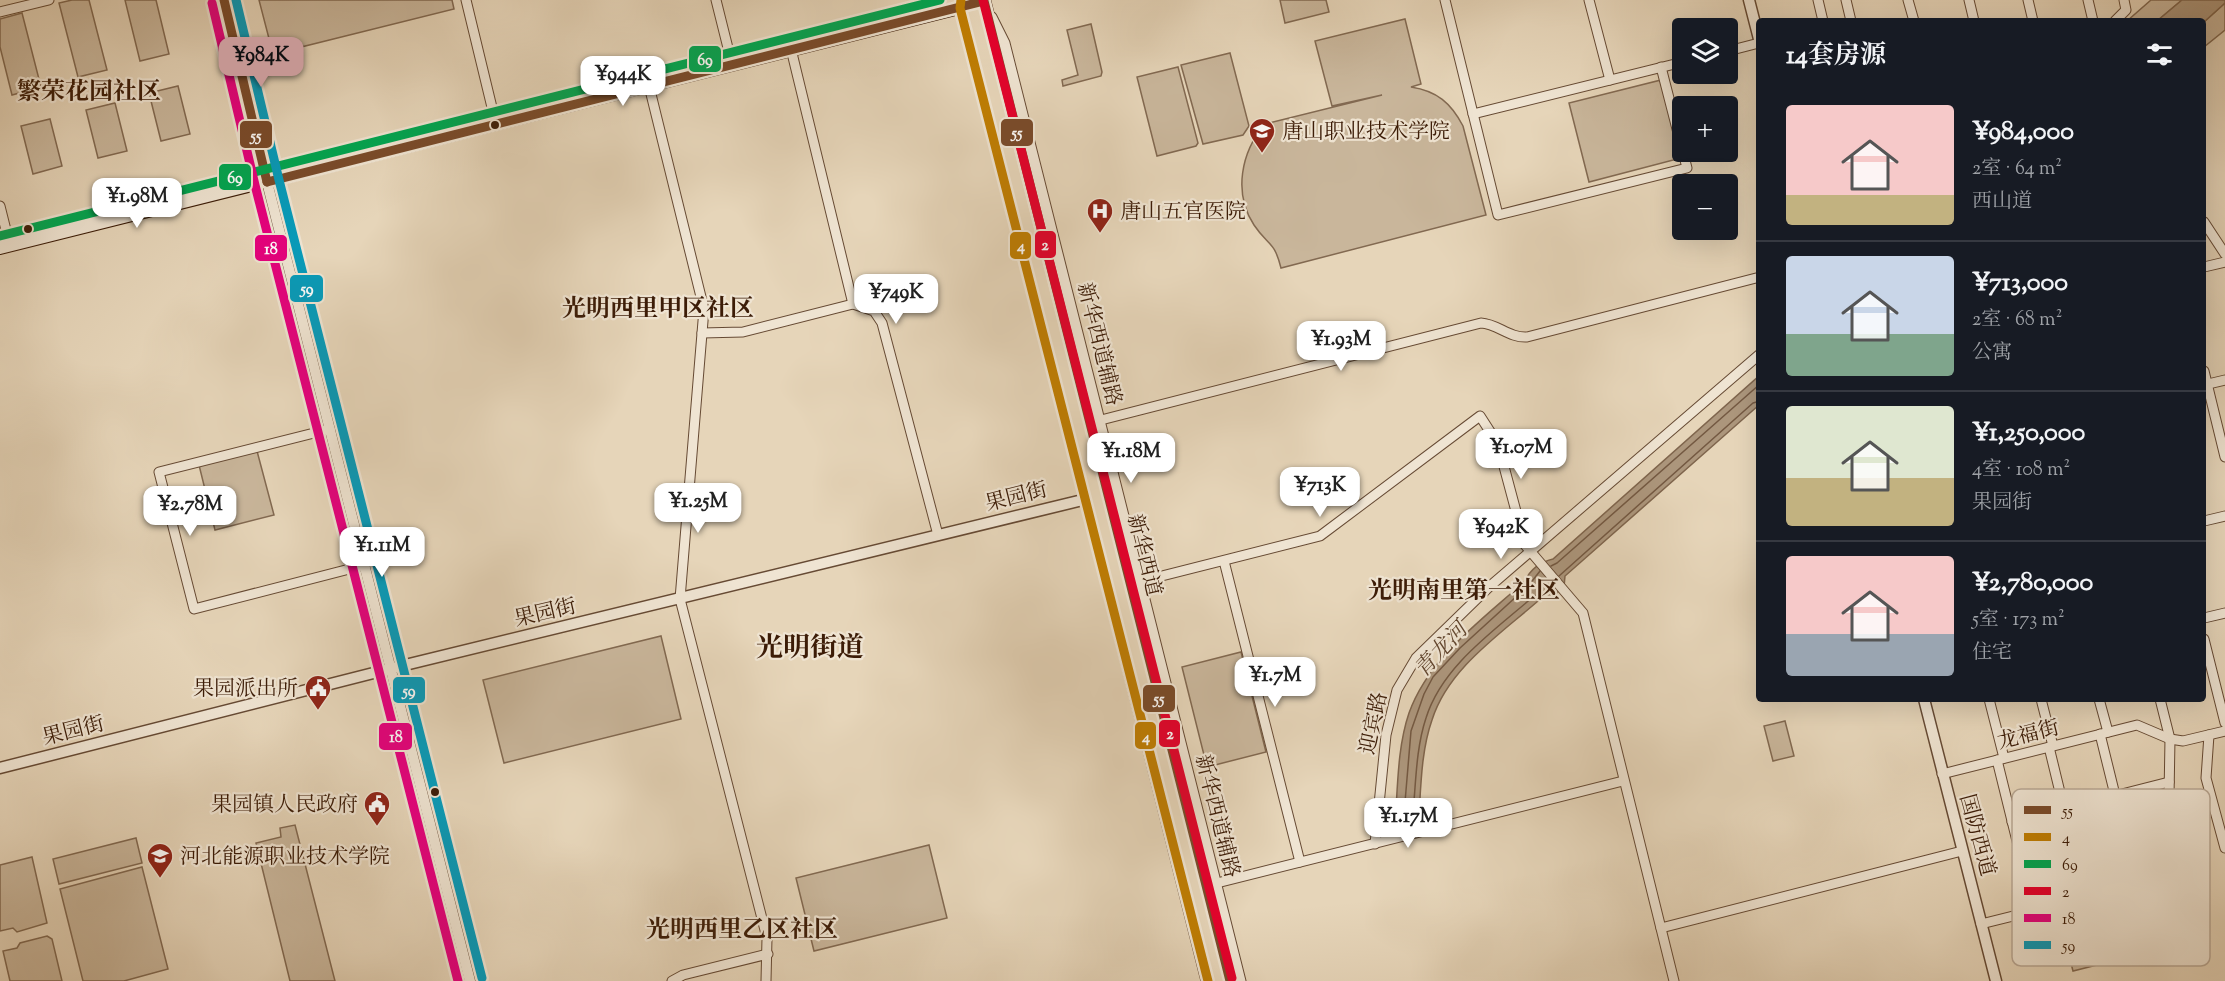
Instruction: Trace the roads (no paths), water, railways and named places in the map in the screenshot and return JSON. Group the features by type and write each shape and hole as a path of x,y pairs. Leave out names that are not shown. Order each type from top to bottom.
{"main road":[{"path":"5,247 979,1"},
{"name":"新华西道","path":"979,1 1220,981"},
{"name":"新华西道","path":"979,1 1022,143 1230,981"}],"street":[{"path":"0,12 49,0"},
{"path":"224,0 266,166 267,182 470,981"},
{"path":"466,0 496,124"},
{"path":"716,0 732,64"},
{"path":"1445,0 1498,215 1687,168 1661,67"},
{"path":"1589,0 1610,80"},
{"path":"1749,0 1756,27"},
{"path":"1818,0 1822,18"},
{"path":"1846,0 1850,18"},
{"path":"1908,0 1913,18"},
{"path":"1969,0 1973,18"},
{"path":"2028,0 2032,18"},
{"path":"2088,0 2092,18"},
{"path":"2118,18 2126,10 2124,0"},
{"path":"979,1 972,51 1206,981"},
{"name":"新华西道辅路","path":"979,1 1005,43 1241,981"},
{"path":"1738,48 1756,44"},
{"path":"791,49 853,304"},
{"path":"1473,114 1672,64"},
{"path":"649,86 704,309 680,599 767,938 766,981"},
{"path":"0,206 5,247"},
{"path":"2206,225 2225,254"},
{"path":"2206,267 2225,262"},
{"path":"1101,420 1481,323 1492,323 1518,338 1527,337 1756,277"},
{"path":"702,333 743,332 853,304 874,311 880,317 938,535"},
{"name":"迎宾路","path":"1380,842 1386,735 1397,690 1416,658 1465,611 1756,357"},
{"path":"2206,384 2225,380"},
{"path":"2206,388 2225,458"},
{"path":"1142,581 1320,536 1480,416 1498,444 1524,545 1536,562 1577,603 1582,613 1674,981"},
{"path":"330,429 159,472 194,609 364,565"},
{"name":"果园街","path":"0,768 391,669 1099,496"},
{"path":"2206,521 2225,516"},
{"path":"1224,561 1300,862"},
{"path":"2206,618 2225,613"},
{"path":"2206,647 2225,723"},
{"name":"国防西道","path":"1925,702 1996,981"},
{"path":"1990,702 2012,822"},
{"path":"2042,702 2059,789"},
{"path":"2099,702 2115,789"},
{"path":"2161,702 2170,739 2169,789"},
{"name":"龙福街","path":"1942,774 2137,725 2170,739 2183,741 2225,731"},
{"path":"2209,735 2206,778 2209,789"},
{"path":"1216,883 1623,782"},
{"path":"2145,789 2169,783"},
{"path":"2210,793 2225,848"},
{"path":"1661,928 1962,851"},
{"path":"1981,924 2012,916"},
{"path":"672,981 683,975 768,954"}],"water":[{"path":"2182,0 2225,0 2225,3 2206,20 2206,18 2161,18"},
{"path":"1756,379 1756,408 1565,576 1564,587 1549,599 1538,601 1476,654 1462,669 1440,702 1428,733 1418,829 1394,836 1402,743 1409,713 1418,693 1443,657 1458,641 1525,581 1533,569 1553,559"}],"place":[{"name":"唐山职业技术学院","path":"1262,154"},
{"name":"唐山五官医院","path":"1100,234"},
{"name":"果园派出所","path":"318,711"},
{"name":"果园镇人民政府","path":"377,827"},
{"name":"河北能源职业技术学院","path":"160,879"}],"district":[{"name":"繁荣花园社区","path":"89,91"},
{"name":"光明西里甲区社区","path":"658,308"},
{"name":"光明南里第一社区","path":"1464,590"},
{"name":"光明街道","path":"810,647"},
{"name":"光明西里乙区社区","path":"742,929"}],"water label":[{"name":"青龙河","path":"1440,649"}]}
